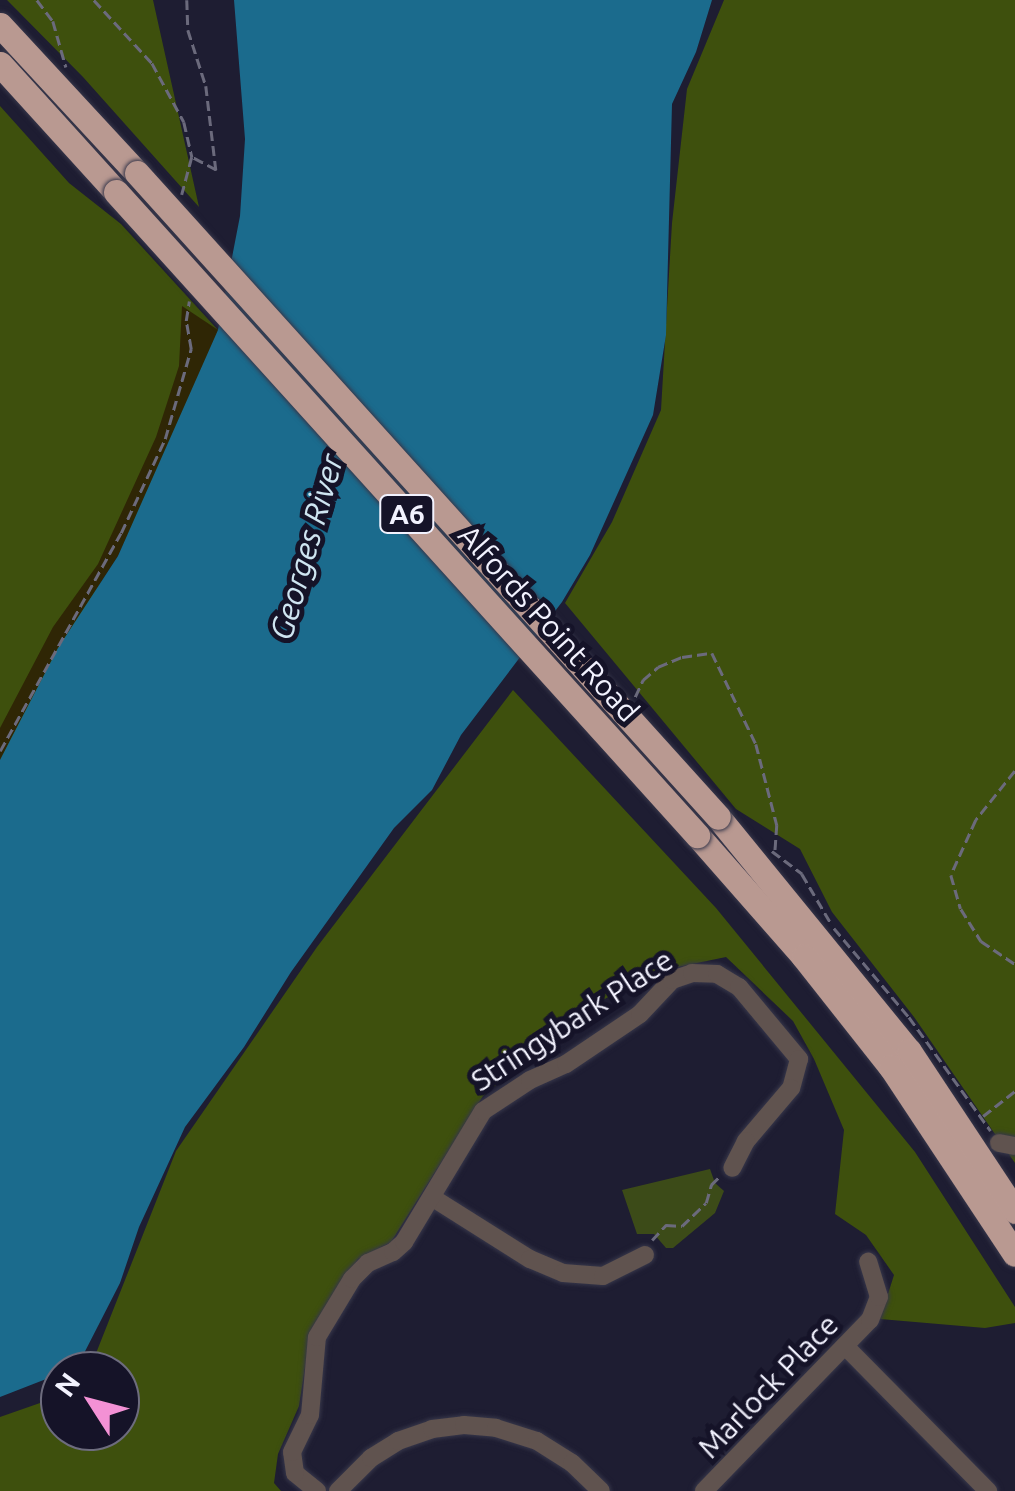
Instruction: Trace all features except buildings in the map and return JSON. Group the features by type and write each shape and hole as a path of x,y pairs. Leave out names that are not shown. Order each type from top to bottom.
{"highway":[{"name":"Alfords Point Road","path":"0,24 718,817 767,856 908,1051 1015,1211"},
{"name":"Alfords Point Road","path":"0,64 741,886 891,1067 1015,1254"}],"street":[{"path":"741,886 767,856"},
{"name":"Stringybark Place","path":"317,1491 295,1472 292,1452 310,1416 319,1331 356,1273 399,1248 483,1111 598,1042 647,1009 666,985 692,972 717,974 739,986 800,1058 791,1088 746,1141 732,1168"},
{"path":"433,1198 530,1259 563,1273 603,1276 622,1270 645,1255"},
{"name":"Marlock Place","path":"704,1491 845,1346 877,1306 878,1287 868,1262"},
{"path":"845,1346 988,1491"},
{"path":"338,1491 371,1458 398,1441 464,1425 496,1428 537,1441 572,1463 600,1491"}],"path":[{"path":"37,0 53,21 63,47 66,70 53,83"},
{"path":"94,0 162,77 190,138 192,157 182,196 190,205"},
{"path":"187,0 188,30 206,86 216,170 192,157"},
{"path":"0,751 122,533 165,439 191,349 186,321 190,288"},
{"path":"629,705 643,680 658,667 682,656 712,653 756,744 776,825 767,856 802,874 833,926"},
{"path":"1015,772 976,820 951,874 952,887 969,925 981,941 1015,964"},
{"path":"978,1120 1015,1090"},
{"path":"645,1255 654,1237 666,1225 682,1226 706,1203 710,1184 732,1168"}],"green space":[{"path":"7,0 153,0 199,207 83,77"},
{"path":"724,0 1015,0 1015,1163 914,1017 832,912 800,849 736,809 565,603 612,522 661,410 672,223 687,89"},
{"path":"0,106 69,183 121,224 218,330 140,512 0,760"},
{"path":"513,690 716,908 915,1152 1015,1307 1015,1323 985,1328 880,1319 894,1275 866,1235 835,1214 844,1130 814,1059 793,1021 726,957 649,973 581,1013 483,1096 391,1242 358,1259 311,1329 299,1406 278,1454 274,1483 281,1491 0,1491 0,1417 40,1403 40,1451 140,1451 140,1351 97,1351 176,1151 317,947"},
{"path":"710,1169 715,1183 724,1191 715,1213 673,1248 666,1248 654,1234 637,1234 622,1190"}],"sand":[{"path":"182,306 218,330 196,386 118,556 58,648 0,760 0,728 53,627 98,564 156,437 179,366"}],"water":[{"name":"Georges River","path":"234,0 712,0 696,52 672,104 666,335 653,415 590,555 562,602 461,735 432,790 394,828 185,1127 139,1227 120,1283 85,1351 40,1351 40,1381 0,1397 0,760 58,648 118,556 218,330 240,216 245,139"}]}
